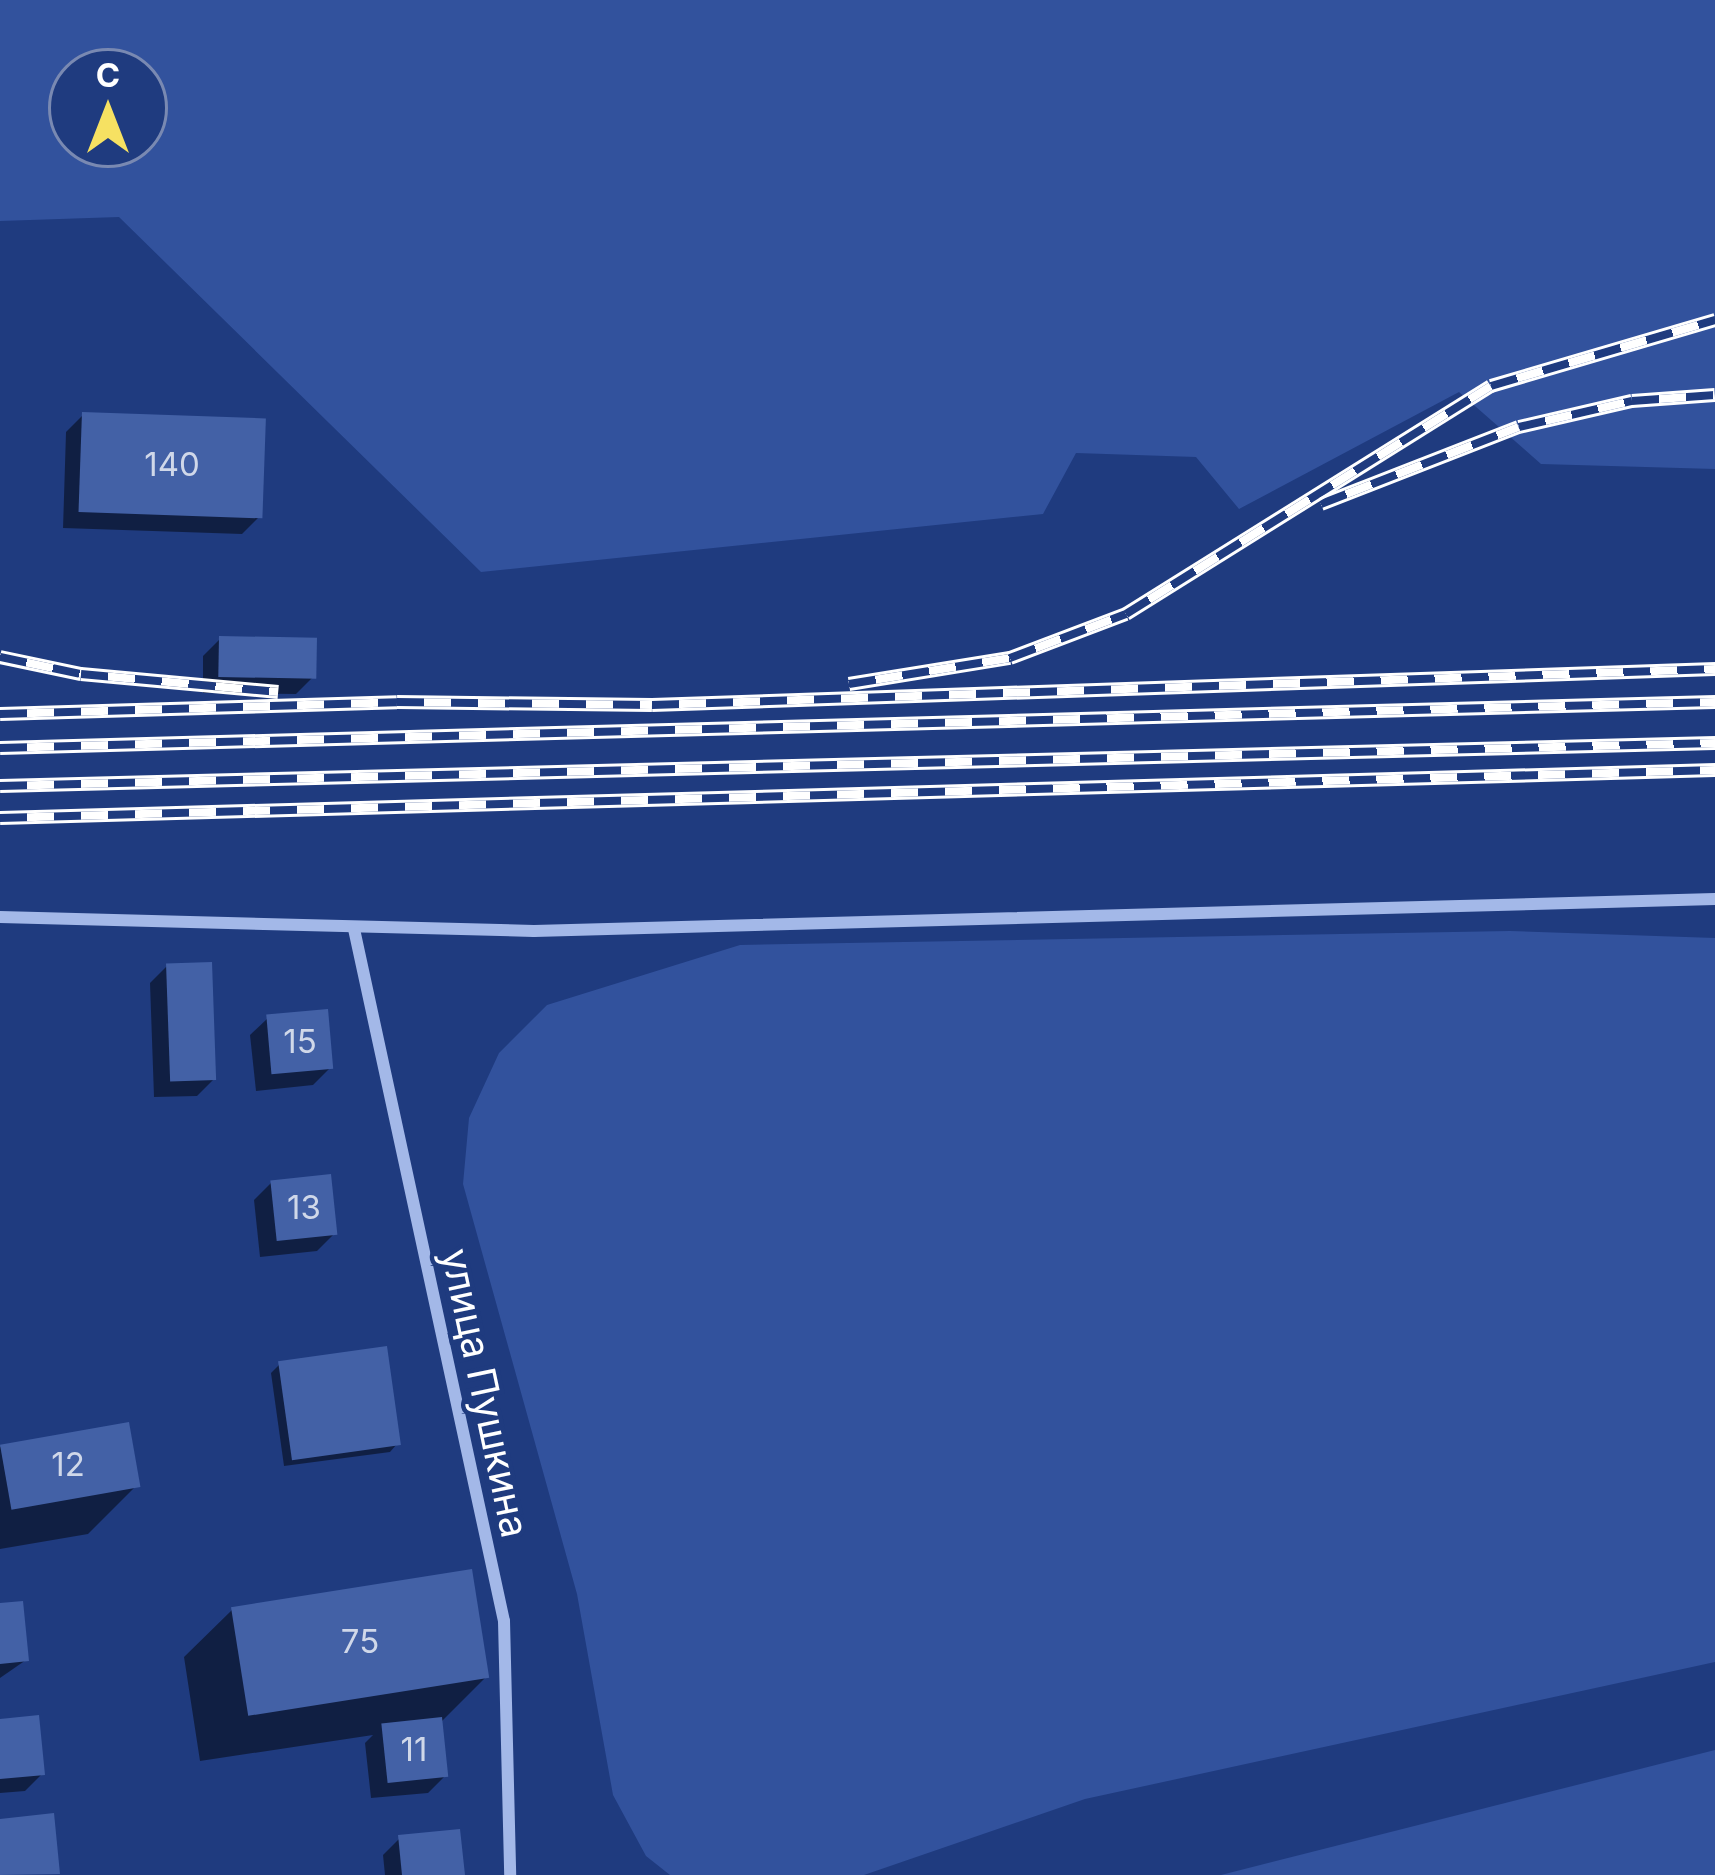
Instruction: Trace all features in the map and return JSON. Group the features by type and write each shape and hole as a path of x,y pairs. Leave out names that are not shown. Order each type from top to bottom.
{"street":[{"path":"0,917 534,931 1715,899"},
{"name":"улица Пушкина","path":"354,928 504,1621 510,1875"}],"shaded area":[{"path":"0,0 1715,0 1715,469 1541,464 1459,392 1239,509 1196,457 1076,453 1043,514 481,572 119,217 0,221"},
{"path":"1510,931 1715,938 1715,1662 1085,1799 864,1875 670,1875 646,1856 613,1795 577,1594 463,1184 469,1118 499,1053 547,1005 740,945"},
{"path":"1715,1750 1715,1875 1221,1875"}],"building":[{"path":"82,412 266,418 262,518 79,512"},
{"path":"219,636 317,638 316,679 218,677"},
{"path":"212,962 216,1080 170,1082 166,964"},
{"path":"328,1009 333,1069 271,1074 266,1014"},
{"path":"331,1174 337,1235 277,1241 270,1180"},
{"path":"387,1346 401,1445 292,1460 278,1361"},
{"path":"129,1422 140,1487 11,1510 0,1445"},
{"path":"472,1569 489,1678 248,1716 231,1607"},
{"path":"23,1601 29,1661 0,1664 0,1603"},
{"path":"39,1715 45,1775 0,1779 0,1719"},
{"path":"442,1717 448,1777 388,1783 381,1723"},
{"path":"54,1813 60,1874 0,1875 0,1819"},
{"path":"460,1829 465,1875 402,1875 398,1835"}],"railway":[{"path":"849,684 1010,658 1126,614 1491,386 1715,320"},
{"path":"1321,504 1519,427 1632,401 1715,395"},
{"path":"0,657 81,674 278,692"},
{"path":"0,714 397,702 652,705 1715,669"},
{"path":"0,748 1715,702"},
{"path":"0,786 1715,743"},
{"path":"0,818 1715,770"}]}
